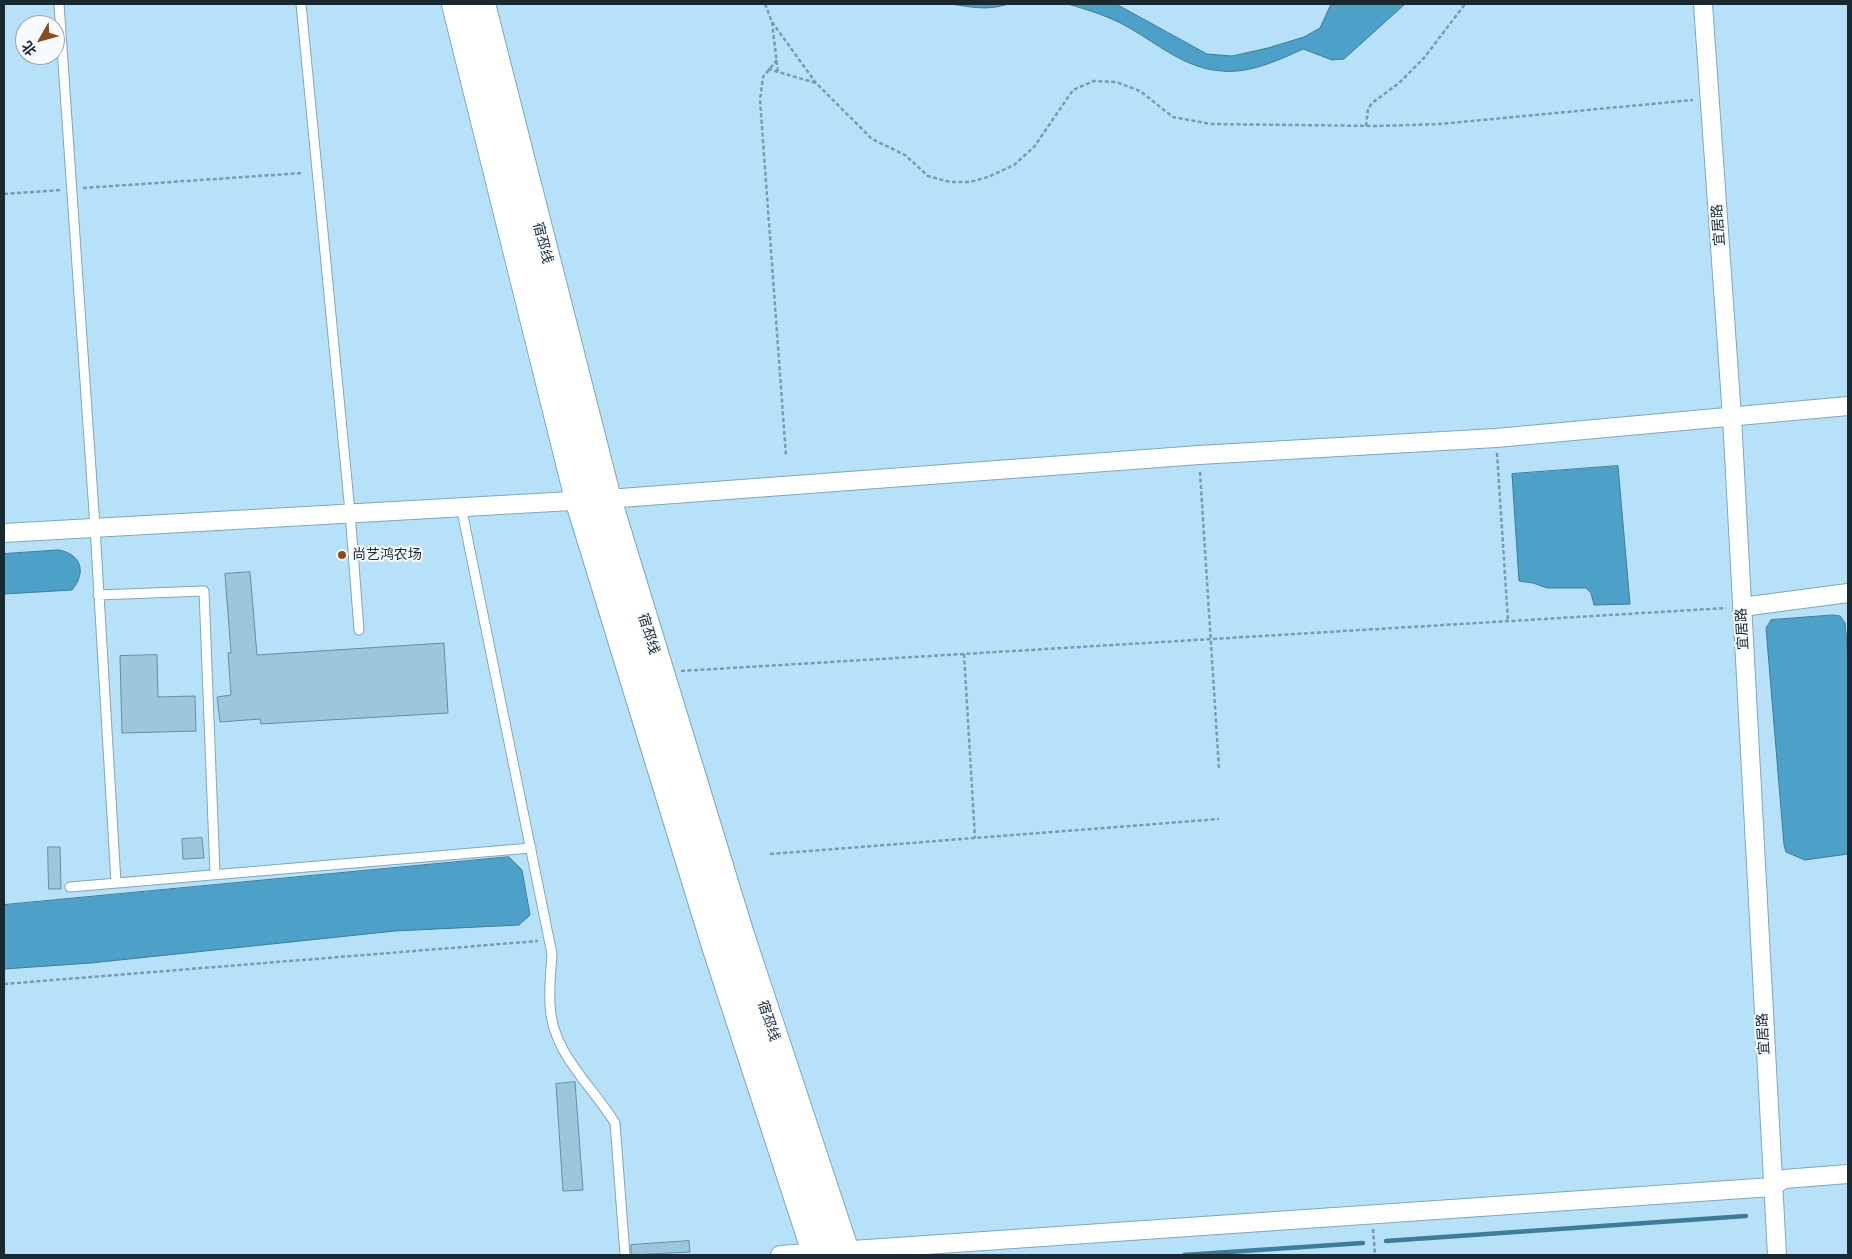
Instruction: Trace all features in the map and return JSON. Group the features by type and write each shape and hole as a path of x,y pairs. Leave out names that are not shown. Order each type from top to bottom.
{"main road":[{"name":"宿邳线","path":"456,4 579,499 716,946 816,1254"},
{"name":"宿邳线","path":"481,4 607,498 740,935 846,1253"}],"street":[{"name":"宜居路","path":"1703,4 1732,417 1777,1255"},
{"path":"4,533 607,498 1199,455 1496,438 1848,406"},
{"path":"1742,607 1848,593"},
{"path":"780,1255 846,1253 1772,1187 1784,1179 1848,1174"}],"lane":[{"path":"59,4 95,527 116,883"},
{"path":"301,4 350,512 359,630"},
{"path":"461,506 550,940 552,954 550,1004 554,1031 565,1055 604,1105 615,1123 624,1255"},
{"path":"98,595 204,591 215,874"},
{"path":"70,886 531,848"}],"path":[{"path":"765,4 772,22 778,73"},
{"path":"1366,126 1368,109 1372,103 1399,83 1424,58 1465,4"},
{"path":"772,22 816,83 872,139 905,155 928,176 950,182 979,180 1014,165 1034,147 1073,90 1094,81 1116,82 1140,91 1173,117 1211,124 1366,126 1440,124 1710,99"},
{"path":"777,60 768,69 761,83 760,100 786,456"},
{"path":"768,69 816,83"},
{"path":"4,194 303,173"},
{"path":"1496,438 1508,621"},
{"path":"1199,455 1219,770"},
{"path":"660,672 1742,607"},
{"path":"964,654 974,838"},
{"path":"770,854 1219,819"},
{"path":"4,984 550,940"},
{"path":"1373,1215 1375,1255"}],"water":[{"path":"951,4 1008,4 986,8"},
{"path":"1068,4 1116,4 1207,54 1232,56 1304,37 1320,28 1331,4 1405,4 1344,59 1332,60 1303,49 1284,58 1253,68 1222,71 1196,66 1119,22"},
{"path":"1618,466 1630,604 1594,605 1591,593 1586,588 1547,588 1519,581 1512,474"},
{"path":"59,550 72,555 79,565 79,577 72,590 4,594 4,554"},
{"path":"1840,616 1845,623 1848,653 1848,854 1805,860 1786,852 1784,845 1766,628 1771,620"},
{"path":"509,857 522,870 530,915 519,925 395,931 91,963 4,969 4,905"}],"building":[{"path":"250,572 257,655 444,643 448,713 261,724 260,719 220,722 217,697 231,695 228,653 231,653 225,574"},
{"path":"157,655 158,697 195,696 196,731 122,733 120,656"},
{"path":"202,838 204,858 183,859 182,839"},
{"path":"48,847 60,847 61,889 49,889"},
{"path":"575,1082 583,1190 563,1191 556,1084"},
{"path":"689,1241 690,1252 631,1255 631,1245"}],"waterway":[{"path":"1386,1241 1746,1216"},
{"path":"1184,1255 1363,1243"}],"place":[{"name":"尚艺鸿农场","path":"342,555"}]}
